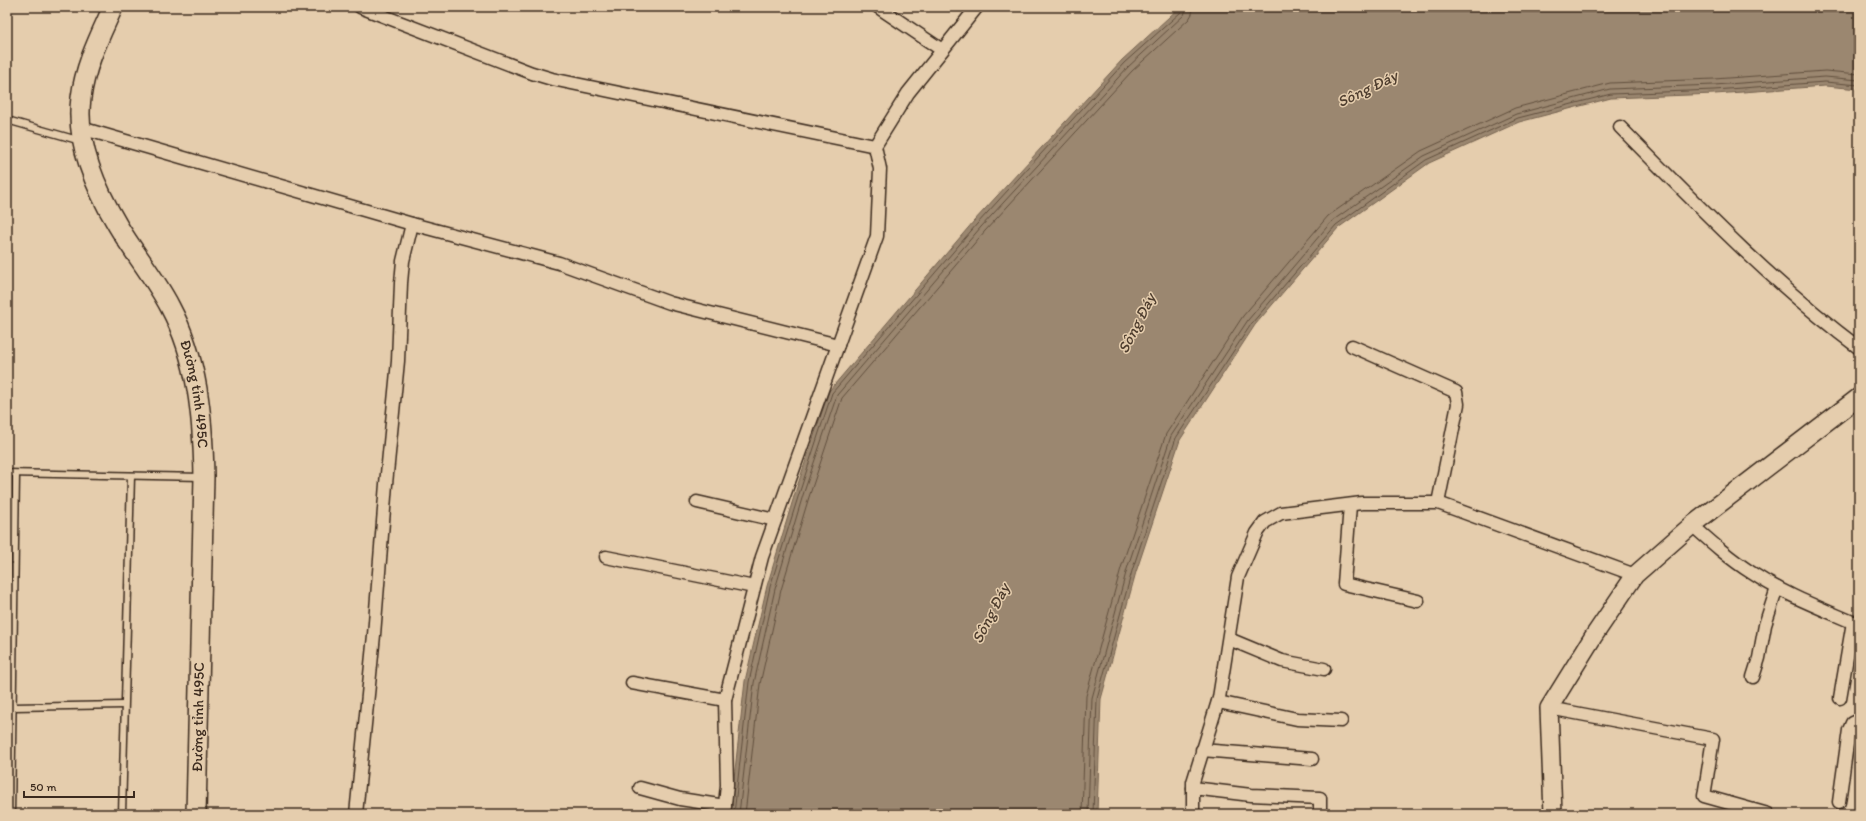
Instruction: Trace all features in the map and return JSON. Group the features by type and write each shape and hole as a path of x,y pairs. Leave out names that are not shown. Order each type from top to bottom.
{"main road":[{"name":"Đường tỉnh 495C","path":"113,7 94,50 85,76 81,98 83,135 92,176 117,226 170,306 186,342 196,384 203,427 204,477 196,814"},
{"path":"1553,814 1549,708 1593,637 1635,575 1692,525 1859,397"}],"street":[{"path":"360,7 532,73 552,79 875,146"},
{"path":"878,7 942,50"},
{"path":"640,788 725,810 727,785 725,700 762,557 878,230 880,169 875,146 908,93 977,7"},
{"path":"1620,127 1688,196 1808,309 1859,348"},
{"path":"83,135 559,263 670,303 838,345"},
{"path":"356,814 374,635 386,484 398,361 403,261 412,224"},
{"path":"1352,346 1456,392 1458,404 1438,503"},
{"path":"697,502 775,520"},
{"path":"1193,814 1194,776 1218,702 1238,577 1257,533 1265,522 1281,513 1350,505 1438,503 1635,575"},
{"path":"1350,505 1344,584 1418,601"},
{"path":"1692,525 1728,556 1752,573 1777,588 1856,624 1840,698"},
{"path":"606,557 754,587"},
{"path":"1753,678 1759,658 1765,625 1777,588"},
{"path":"1229,639 1282,661 1324,669"},
{"path":"632,683 725,700"},
{"path":"1218,702 1297,719 1341,721"},
{"path":"1549,708 1713,739 1704,796 1768,814"},
{"path":"1839,802 1849,730 1852,723 1859,720"},
{"path":"1202,750 1312,759"},
{"path":"1193,788 1250,795 1320,798 1320,814"}],"lane":[{"path":"7,120 83,135"},
{"path":"7,473 204,477"},
{"path":"11,814 14,707 16,474"},
{"path":"122,814 131,476"},
{"path":"14,707 124,705"}],"water":[{"name":"Sông Đáy","path":"1180,7 1859,7 1859,89 1825,86 1715,94 1611,98 1519,122 1429,163 1338,228 1255,325 1180,440 1136,572 1101,699 1097,814 730,814 745,681 767,586 795,493 829,391 974,221 1122,60"}]}
